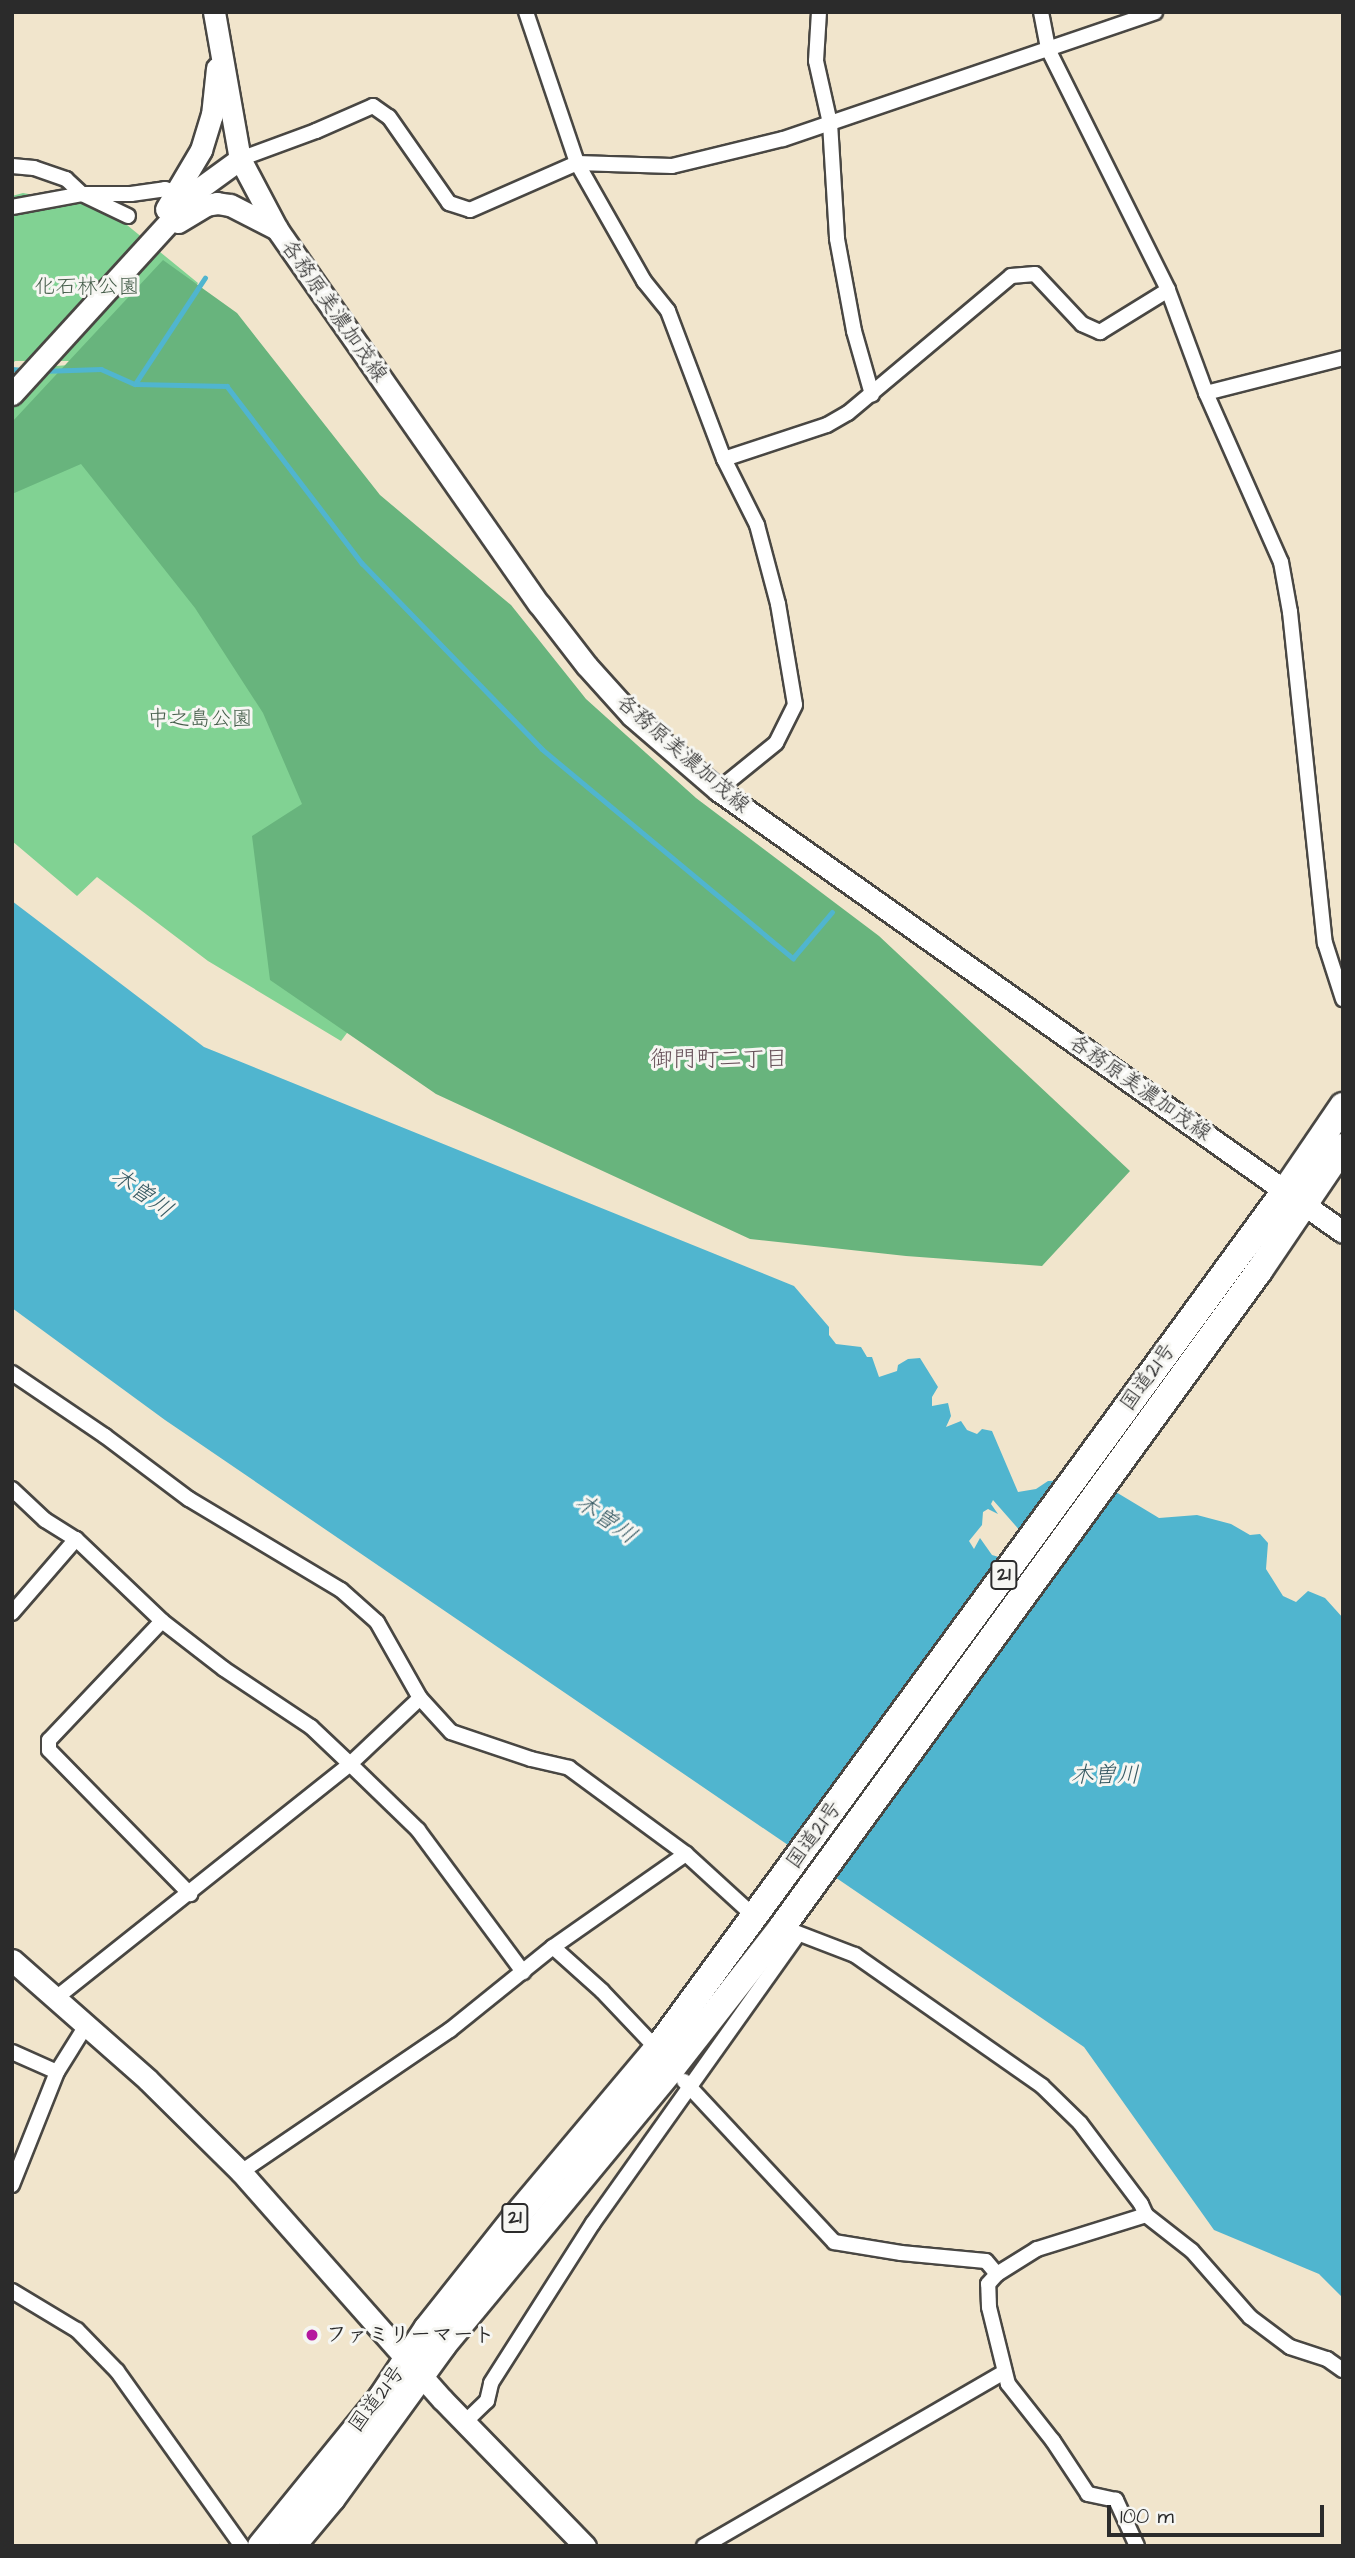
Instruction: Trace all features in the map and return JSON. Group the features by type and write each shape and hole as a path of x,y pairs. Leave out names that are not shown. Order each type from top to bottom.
{"highway":[{"name":"国道21号","path":"292,2546 331,2498 515,2218 673,2068 792,1923 1259,1271 1343,1106"},
{"name":"国道21号","path":"673,2068 754,1916 1237,1256 1343,1147"},
{"name":"国道21号","path":"261,2546 382,2397 415,2367"}],"main road":[{"name":"各務原美濃加茂線","path":"214,12 240,159 277,229 539,604 587,666 632,716 718,790 1343,1232"},
{"path":"164,226 166,208 201,150 212,115 215,74 222,60"},
{"path":"12,394 200,188 240,159"},
{"path":"164,226 217,203 230,205 277,229"},
{"path":"12,1960 87,2024 241,2172 340,2287 464,2423 585,2546"}],"street":[{"path":"526,12 577,163 645,281 668,311 724,459 757,526 778,604 794,705 776,743 718,790"},
{"path":"819,12 816,61 830,123 837,239 854,331 872,394"},
{"path":"1041,12 1048,48 1168,290 1206,393 1280,562 1290,611 1325,943 1339,969 1343,999"},
{"path":"240,159 373,106 389,117 449,203 470,210 577,163 672,166 783,139 1154,12"},
{"path":"12,166 34,168 66,179 82,194 128,216"},
{"path":"12,207 82,194 131,194 165,189 177,193"},
{"path":"724,459 827,425 872,394 1011,275 1035,274 1082,324 1100,332 1168,290"},
{"path":"1206,393 1343,358"},
{"path":"12,1373 105,1436 189,1499 341,1590 377,1622 420,1698 451,1732 531,1759 569,1768 686,1854 754,1916"},
{"path":"12,1489 45,1520 76,1539 162,1621 223,1669 311,1727 351,1764 418,1830 523,1972"},
{"path":"12,1612 76,1539"},
{"path":"162,1621 49,1740 49,1750 190,1894"},
{"path":"56,1997 190,1894 351,1764 420,1698"},
{"path":"241,2172 450,2029 553,1947 686,1854"},
{"path":"792,1923 855,1955 1042,2086 1080,2123 1141,2204 1146,2215 1192,2251 1250,2317 1290,2347 1326,2359 1343,2370"},
{"path":"553,1947 603,1991 834,2242 901,2253 986,2261 997,2274"},
{"path":"12,2185 57,2072 87,2024"},
{"path":"12,2052 57,2072"},
{"path":"464,2423 482,2407 491,2383 519,2343 593,2223 673,2068"},
{"path":"1137,2546 1116,2500 1088,2494 1053,2441 1008,2384 989,2308 988,2284 997,2274 1037,2249 1146,2215"},
{"path":"12,2291 77,2330 117,2371 243,2546"},
{"path":"704,2546 1004,2372"}],"green space":[{"name":"化石林公園","path":"23,193 83,204 127,225 198,283 135,378 100,361 15,361 12,364 12,196"},
{"path":"163,260 237,313 380,495 511,605 586,699 696,798 879,936 1130,1171 1042,1266 906,1256 750,1239 436,1094 270,980 252,836 302,804 263,713 195,608 81,464 12,494 12,422"},
{"name":"中之島公園","path":"101,363 203,415 381,987 341,1041 208,961 97,877 77,896 12,841 12,409 55,366"}],"water":[{"name":"木曽川","path":"12,901 204,1047 794,1286 829,1327 829,1335 836,1344 861,1347 867,1357 872,1357 879,1377 897,1371 898,1365 908,1359 920,1358 938,1387 932,1397 932,1406 948,1403 951,1416 946,1427 961,1421 967,1430 977,1434 982,1429 992,1431 1018,1492 1036,1489 1048,1481 1096,1480 1159,1518 1197,1515 1231,1524 1250,1535 1260,1534 1268,1543 1266,1569 1283,1596 1296,1602 1308,1591 1325,1598 1343,1618 1343,2298 1319,2274 1214,2230 1084,2047 165,1420 12,1308","holes":["993,1500 1022,1533 1002,1558 992,1555 980,1538 974,1549 969,1541 982,1525 983,1512 988,1509 998,1514 991,1504"]}],"waterway":[{"path":"42,371 101,369 135,384 205,278"},
{"path":"12,369 23,370"},
{"path":"135,384 227,386 362,563 542,749 793,958 832,912"}],"place":[{"name":"ファミリーマート","path":"312,2335"}],"district":[{"name":"御門町二丁目","path":"719,1059"}]}
